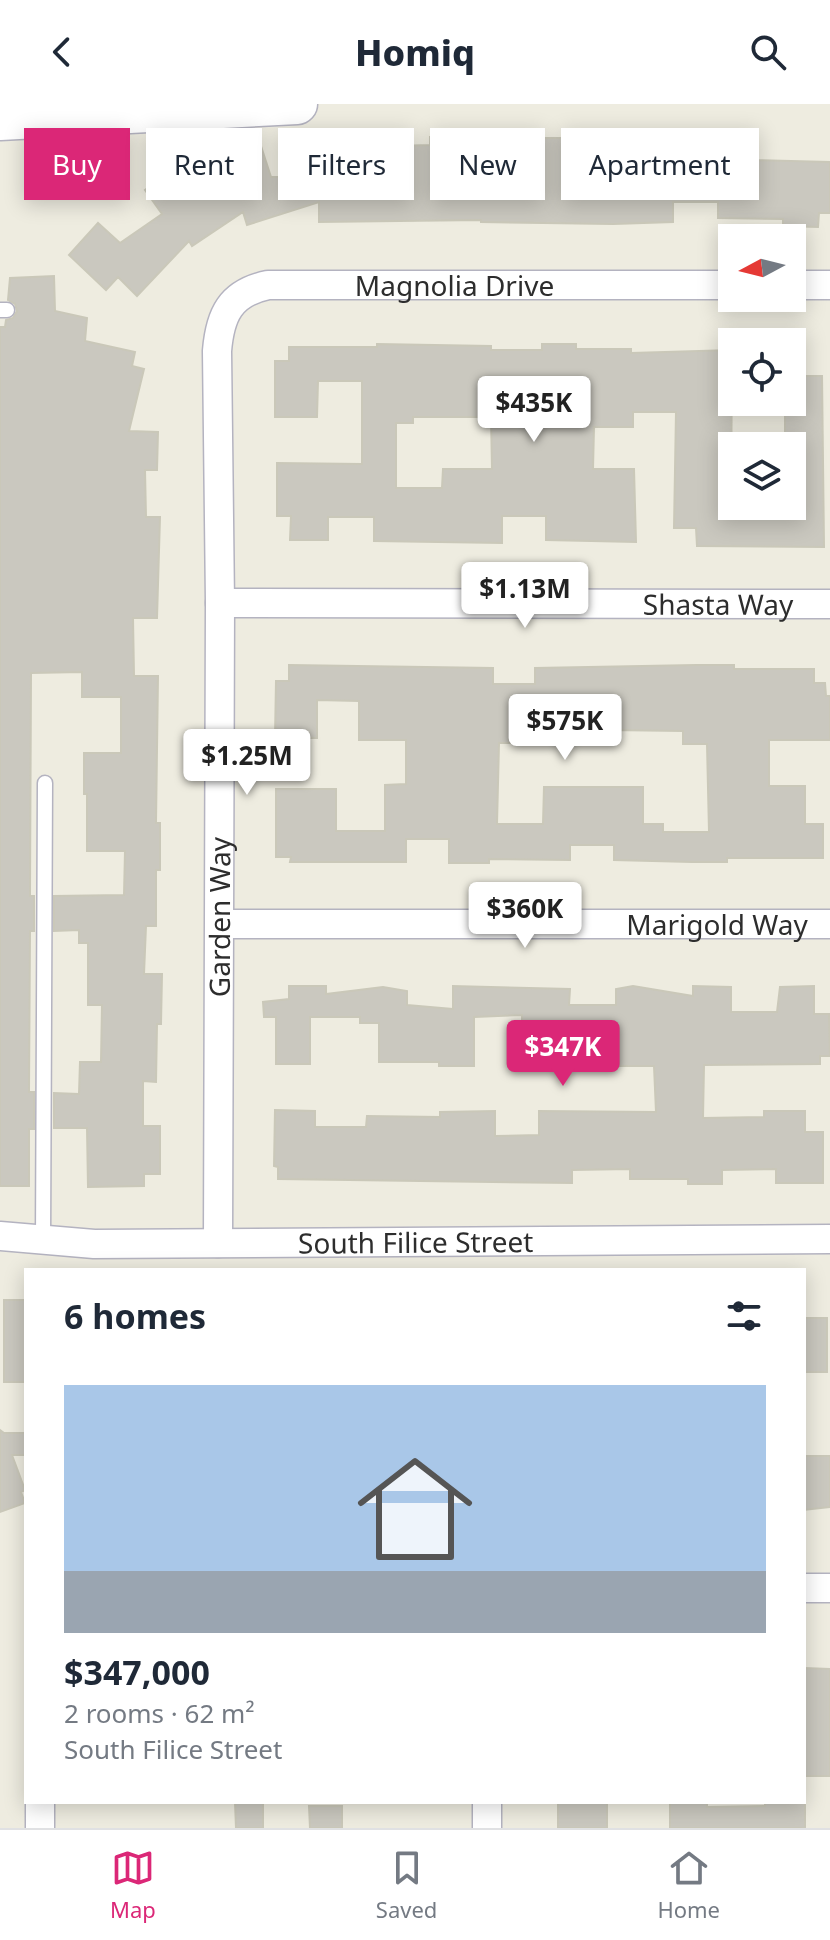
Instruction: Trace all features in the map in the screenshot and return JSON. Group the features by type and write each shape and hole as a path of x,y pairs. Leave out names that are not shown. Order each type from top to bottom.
{"main road":[{"path":"0,120 297,104"}],"street":[{"name":"Magnolia Drive","path":"217,351 222,320 229,308 238,297 251,289 268,285 718,285"},
{"path":"806,285 830,285"},
{"name":"Garden Way","path":"217,351 221,924 218,1243"},
{"name":"Shasta Way","path":"220,603 830,604"},
{"name":"Marigold Way","path":"221,924 830,924"},
{"name":"South Filice Street","path":"0,1236 94,1244 830,1239"},
{"path":"806,1588 830,1588"},
{"path":"40,1804 40,1828"},
{"path":"487,1804 487,1828"}],"lane":[{"path":"43,1241 45,783"}],"building":[{"path":"545,138 561,138 561,200 759,200 759,160 830,162 830,213 819,213 818,227 783,224 783,219 718,218 718,202 673,202 673,222 319,222 319,202 247,225 243,212 192,246 189,241 137,296 118,277 106,290 69,255 98,223 120,243 162,214 152,200 262,200 262,149 271,177 278,177 278,200 414,200 414,145 430,145 430,200 545,200"},
{"path":"54,276 55,311 87,318 85,341 135,352 132,366 144,369 129,431 158,432 157,470 145,470 146,517 160,517 157,618 133,618 134,676 158,676 156,823 160,823 160,870 156,870 156,926 146,926 144,974 162,974 161,1024 157,1024 156,1082 143,1081 143,1126 160,1126 160,1174 144,1174 144,1186 88,1187 87,1128 54,1128 54,1093 79,1094 80,1062 101,1062 102,1005 88,1005 88,943 79,943 79,930 54,931 54,896 124,895 125,851 87,851 87,794 84,794 84,753 121,753 121,697 82,697 82,672 31,673 30,896 34,896 34,931 30,931 29,1092 34,1092 34,1129 29,1129 29,1186 0,1186 0,327 5,327 6,320 13,318 17,311 15,304 8,300 10,278"},
{"path":"377,344 542,350 542,344 576,344 576,349 631,349 631,353 718,350 718,416 732,416 731,432 718,432 718,520 806,520 806,432 785,432 785,416 806,416 806,376 822,376 824,547 697,546 696,528 674,528 676,412 633,412 633,427 594,427 593,469 634,469 636,542 546,540 546,516 502,516 502,543 374,541 374,517 328,517 328,540 290,540 291,516 277,516 277,463 362,464 362,381 318,381 317,417 275,417 275,361 289,361 289,347 377,347","holes":["413,417 491,417 492,469 443,469 442,488 396,488 396,423 413,423"]},
{"path":"289,665 493,668 493,684 535,684 535,668 734,665 734,669 814,669 814,683 825,683 826,696 830,696 830,740 769,740 769,786 805,786 805,824 823,824 823,858 727,858 727,862 614,860 614,845 570,845 570,860 489,859 489,863 449,863 449,839 406,839 406,862 290,862 291,857 276,857 276,789 336,789 336,831 385,831 385,785 406,784 406,740 359,740 359,701 317,700 317,738 275,738 276,681 289,681","holes":["609,730 683,731 683,744 707,744 709,832 663,832 663,824 643,824 643,787 544,787 543,824 497,824 499,743 608,740"]},
{"path":"289,986 326,986 326,994 383,987 407,991 407,1005 453,1009 453,986 570,989 569,1005 616,1005 616,989 633,986 693,996 693,986 731,987 731,1012 777,1012 780,987 814,986 814,1014 829,1014 830,1056 820,1056 820,1064 704,1065 703,1118 764,1117 764,1111 805,1111 805,1132 823,1132 823,1183 776,1183 776,1169 722,1170 722,1184 688,1184 688,1179 630,1179 630,1169 572,1170 572,1183 278,1179 278,1167 274,1166 275,1110 315,1111 315,1127 366,1127 367,1116 440,1117 440,1112 495,1111 495,1136 539,1135 539,1111 656,1112 654,1066 541,1062 541,1024 522,1024 522,1015 474,1017 474,1066 439,1066 439,1062 379,1062 379,1023 360,1023 360,1017 310,1017 310,1064 276,1064 276,1017 264,1017 263,1002 289,999"},
{"path":"4,1300 24,1300 24,1382 4,1382"},
{"path":"806,1318 827,1318 827,1372 806,1372"},
{"path":"0,1430 4,1433 24,1433 24,1455 12,1455 24,1487 21,1492 24,1503 0,1512"},
{"path":"806,1456 830,1456 830,1507 806,1510"},
{"path":"806,1668 830,1669 830,1776 806,1776"},
{"path":"235,1804 263,1804 263,1828 236,1828"},
{"path":"558,1804 607,1804 607,1828 558,1828"},
{"path":"670,1804 805,1804 805,1828 670,1828"},
{"path":"309,1806 342,1806 342,1828 310,1828"}]}
